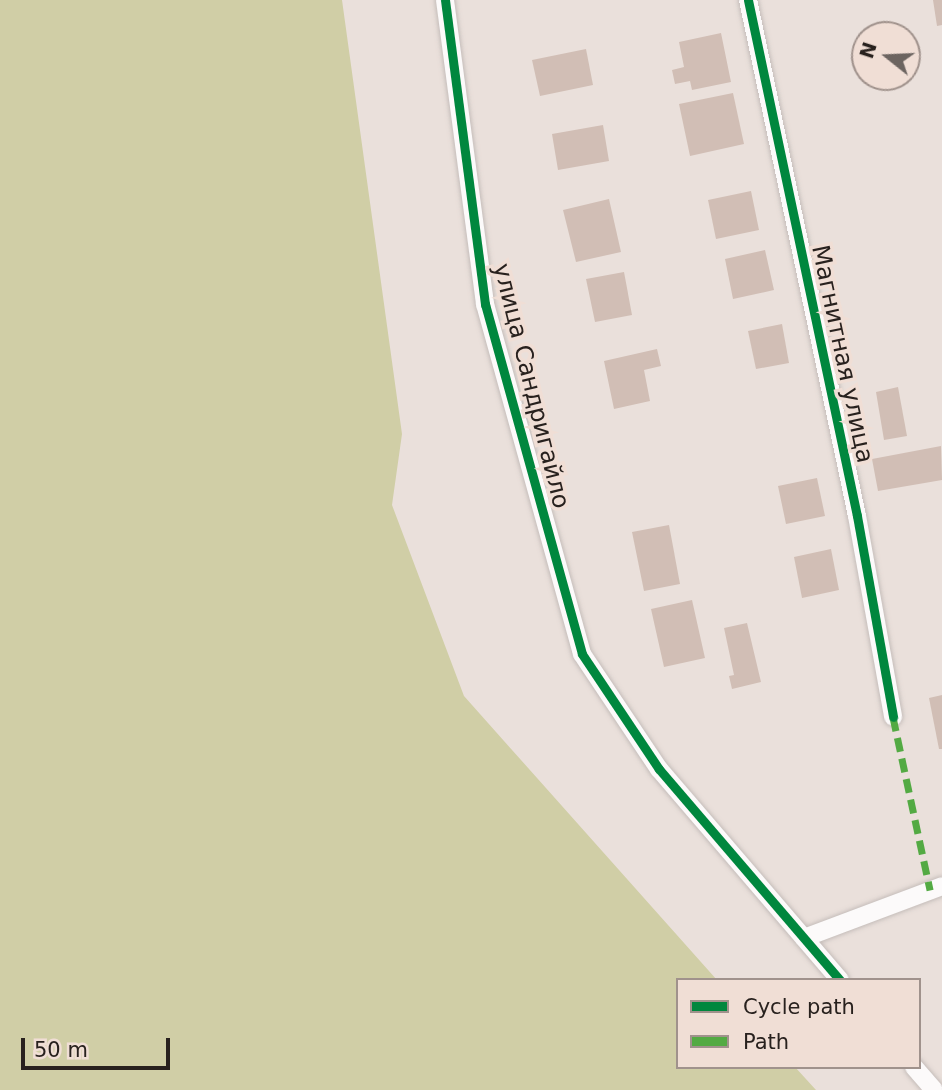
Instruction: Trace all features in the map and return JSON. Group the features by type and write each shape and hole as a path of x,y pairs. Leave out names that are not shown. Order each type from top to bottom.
{"street":[{"name":"улица Сандригайло","path":"445,0 485,304 582,654 659,769 838,978"},
{"name":"Магнитная улица","path":"748,0 857,516 893,717"},
{"path":"804,938 942,886"},
{"path":"916,1069 934,1090"}],"shaded area":[{"path":"0,0 342,0 402,434 392,505 464,696 715,978 676,978 676,1069 797,1069 816,1090 0,1090"}],"building":[{"path":"933,0 942,0 942,25 937,26"},
{"path":"721,33 731,82 692,90 690,81 675,84 672,70 684,67 679,42"},
{"path":"586,49 593,85 540,96 532,60"},
{"path":"733,93 744,144 690,156 679,104"},
{"path":"603,125 609,161 558,170 552,134"},
{"path":"751,191 759,230 716,239 708,200"},
{"path":"609,199 621,252 576,262 563,210"},
{"path":"765,250 774,290 733,299 725,259"},
{"path":"624,272 632,315 595,322 586,279"},
{"path":"782,324 789,363 756,369 748,331"},
{"path":"657,349 661,366 644,370 650,401 614,409 604,361"},
{"path":"898,387 907,436 884,440 876,392"},
{"path":"941,446 942,480 878,491 872,459"},
{"path":"817,478 825,516 786,524 778,486"},
{"path":"669,525 680,584 644,591 632,532"},
{"path":"831,549 839,590 802,598 794,557"},
{"path":"692,600 705,658 664,667 651,609"},
{"path":"747,623 761,682 732,689 729,676 734,675 724,628"},
{"path":"942,695 942,749 939,749 929,698"}],"marked path":[{"path":"893,717 930,890"}],"cycle path":[{"path":"445,0 485,304 582,654 659,769 838,978"},
{"path":"748,0 857,516 893,717"}]}
